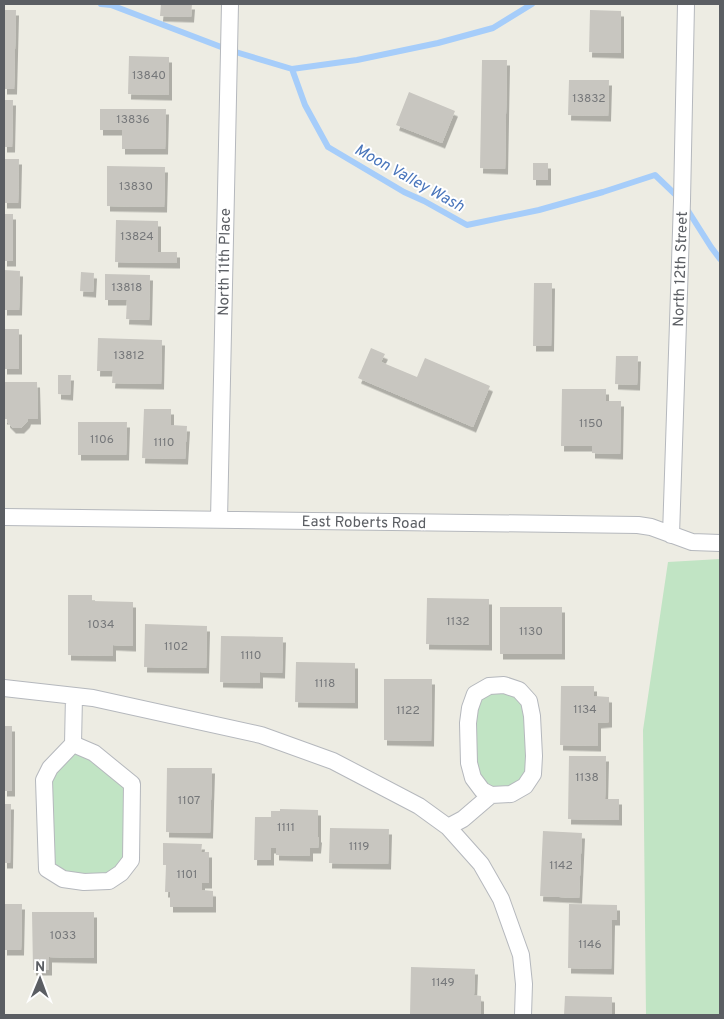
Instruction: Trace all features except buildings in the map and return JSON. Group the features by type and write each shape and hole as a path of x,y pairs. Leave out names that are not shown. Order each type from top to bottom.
{"street":[{"name":"North 11th Place","path":"219,520 230,4"},
{"name":"North 12th Street","path":"672,535 686,4"},
{"name":"East Roberts Road","path":"4,517 638,525 651,527 692,542 720,543"},
{"path":"448,827 462,819 490,795 511,794 524,786 533,774 532,716 529,701 519,690 504,685 489,686 475,694 470,708 468,723 469,763 473,778 482,790 490,795"},
{"path":"4,688 93,698 261,735 333,761 418,806 448,827 481,864 501,899 521,955 524,984 523,1015"},
{"path":"72,744 94,753 132,784 131,860 121,873 109,881 84,882 63,879 47,868 44,780 50,768 72,744 74,696"}],"green space":[{"path":"720,559 720,1015 646,1015 643,730 668,562"},
{"path":"489,686 529,701 525,786 482,790 468,723"},
{"path":"73,744 132,784 131,860 109,881 47,869 50,768"}],"waterway":[{"name":"Moon Valley Wash","path":"101,4 111,5 229,50 292,69 305,105 328,147 404,192 467,225 539,210 655,175 679,198"},
{"path":"292,69 357,60 438,43 493,28 532,4"},
{"name":"Moon Valley Wash","path":"685,206 720,259"}]}
